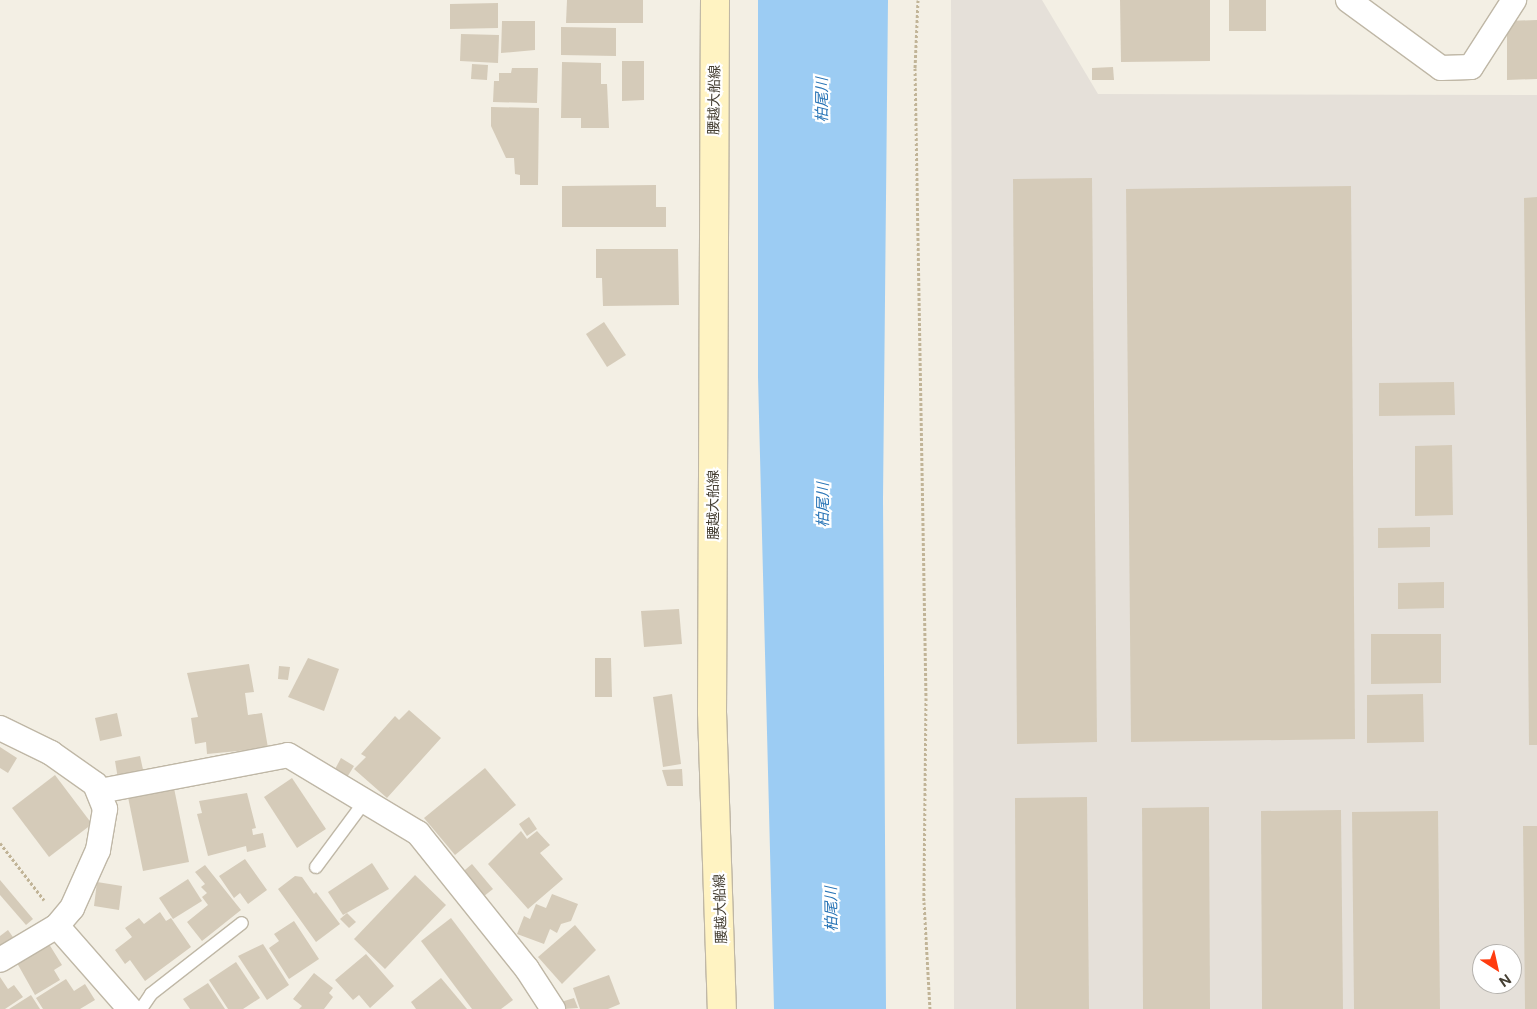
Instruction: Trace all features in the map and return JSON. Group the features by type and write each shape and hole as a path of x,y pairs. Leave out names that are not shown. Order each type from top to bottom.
{"main road":[{"name":"腰越大船線","path":"715,0 712,712 722,1009"}],"street":[{"path":"1348,0 1441,68 1471,66 1514,0"},
{"path":"0,728 51,753 100,790 105,810 98,850 80,894 59,924 0,960"},
{"path":"100,790 288,755 418,833 527,969 553,1009"},
{"path":"59,924 130,1009"}],"lane":[{"path":"316,867 365,801"},
{"path":"141,1009 151,994 242,923"}],"path":[{"path":"918,0 915,88 926,698 924,902 930,1009"},
{"path":"0,843 59,924"}],"shaded area":[{"path":"951,0 1042,0 1098,94 1537,95 1537,1009 954,1009"}],"water":[{"name":"柏尾川","path":"758,0 888,0 883,499 886,1009 774,1009 758,377"}],"building":[{"path":"567,0 643,0 643,23 566,23"},
{"path":"1120,0 1210,0 1210,61 1121,62"},
{"path":"1229,0 1266,0 1266,31 1229,31"},
{"path":"498,3 498,28 450,29 450,4"},
{"path":"1537,20 1537,79 1507,80 1507,21"},
{"path":"502,21 535,21 535,50 501,53"},
{"path":"561,27 616,28 616,56 561,55"},
{"path":"461,34 499,35 498,63 460,61"},
{"path":"622,61 644,61 644,100 622,101"},
{"path":"562,62 601,63 601,84 607,84 609,128 581,128 581,118 561,118"},
{"path":"472,64 488,65 487,80 471,79"},
{"path":"1113,67 1114,80 1092,80 1092,68"},
{"path":"512,68 538,68 537,103 493,102 494,81 499,81 499,73 511,73"},
{"path":"491,107 539,108 538,185 520,185 520,175 515,174 514,158 506,158 491,126"},
{"path":"1092,178 1097,742 1017,744 1013,179"},
{"path":"656,185 656,207 666,207 666,227 562,227 562,186"},
{"path":"1351,186 1355,739 1131,742 1126,189"},
{"path":"1537,197 1537,745 1529,745 1524,198"},
{"path":"596,249 678,249 679,305 603,306 602,278 596,278"},
{"path":"604,322 626,355 607,367 586,334"},
{"path":"1454,382 1455,415 1379,416 1379,383"},
{"path":"1452,445 1453,515 1415,516 1415,446"},
{"path":"1430,527 1430,547 1378,548 1378,528"},
{"path":"1444,582 1444,608 1398,609 1398,583"},
{"path":"679,609 682,644 644,647 641,611"},
{"path":"1371,634 1441,634 1441,683 1371,684"},
{"path":"308,658 339,669 324,711 288,697"},
{"path":"595,658 611,658 612,697 595,697"},
{"path":"249,664 254,692 245,693 248,715 262,713 268,748 207,754 206,742 195,744 191,718 198,717 187,673"},
{"path":"279,666 290,667 288,680 278,679"},
{"path":"672,694 681,764 663,767 653,697"},
{"path":"1423,694 1424,742 1367,743 1367,695"},
{"path":"409,710 441,738 387,798 354,769 366,757 361,754 395,716 399,720"},
{"path":"117,713 122,736 100,741 95,718"},
{"path":"0,747 17,758 8,773 0,768"},
{"path":"140,756 144,774 118,779 115,761"},
{"path":"341,758 354,766 346,779 334,771"},
{"path":"485,768 516,805 455,855 424,818"},
{"path":"682,769 683,786 667,786 662,770"},
{"path":"55,775 92,824 49,857 12,808"},
{"path":"292,778 326,829 297,848 264,797"},
{"path":"174,788 189,862 143,871 128,797"},
{"path":"247,793 256,828 252,829 253,835 263,833 266,847 247,852 246,846 208,856 197,814 202,813 199,801"},
{"path":"1087,797 1089,1009 1016,1009 1015,798"},
{"path":"1209,807 1210,1009 1143,1009 1142,808"},
{"path":"1341,810 1343,1009 1262,1009 1261,811"},
{"path":"1438,811 1440,1009 1354,1009 1352,812"},
{"path":"529,817 537,829 527,836 519,824"},
{"path":"1523,826 1537,826 1537,1009 1525,1009"},
{"path":"521,831 527,839 537,831 550,845 540,853 563,879 528,909 488,864"},
{"path":"245,859 267,890 248,904 240,893 234,898 219,876"},
{"path":"372,863 389,889 343,915 328,892"},
{"path":"472,864 493,889 479,900 459,875"},
{"path":"205,865 241,910 202,941 187,922 208,905 202,897 207,893 201,887 205,884 195,872"},
{"path":"415,875 446,905 385,969 354,939"},
{"path":"295,876 302,877 340,924 316,942 278,889"},
{"path":"188,879 202,901 173,919 159,898"},
{"path":"0,880 33,919 26,925 0,895"},
{"path":"97,882 122,886 119,910 94,906"},
{"path":"552,894 578,904 571,921 561,924 557,933 550,929 544,944 517,934 524,916 530,919 536,904 546,908"},
{"path":"160,912 166,921 171,918 191,947 145,981 130,960 125,964 115,950 132,937 125,928 139,918 144,924"},
{"path":"347,913 356,922 349,928 340,919"},
{"path":"451,918 513,1000 501,1009 472,1009 421,941"},
{"path":"294,921 319,959 289,979 269,948 279,941 274,934"},
{"path":"575,925 596,950 562,984 538,957"},
{"path":"8,930 15,940 0,947 0,936"},
{"path":"49,944 62,965 54,970 60,980 35,995 17,963"},
{"path":"263,944 289,985 267,1000 238,956"},
{"path":"366,954 394,986 370,1008 359,995 353,1000 335,980"},
{"path":"236,962 260,998 243,1009 228,1009 209,980"},
{"path":"314,973 333,988 329,993 333,997 324,1009 299,1009 302,1006 293,999"},
{"path":"609,975 620,1004 608,1009 580,1009 573,988"},
{"path":"0,977 8,989 14,985 23,997 5,1009 0,1009"},
{"path":"441,978 467,1009 416,1009 411,1002"},
{"path":"66,979 74,991 85,984 95,1000 80,1009 43,1009 36,998"},
{"path":"208,983 225,1009 190,1009 183,999"},
{"path":"31,995 40,1009 9,1009"},
{"path":"574,998 578,1008 563,1009 561,1002"}]}
